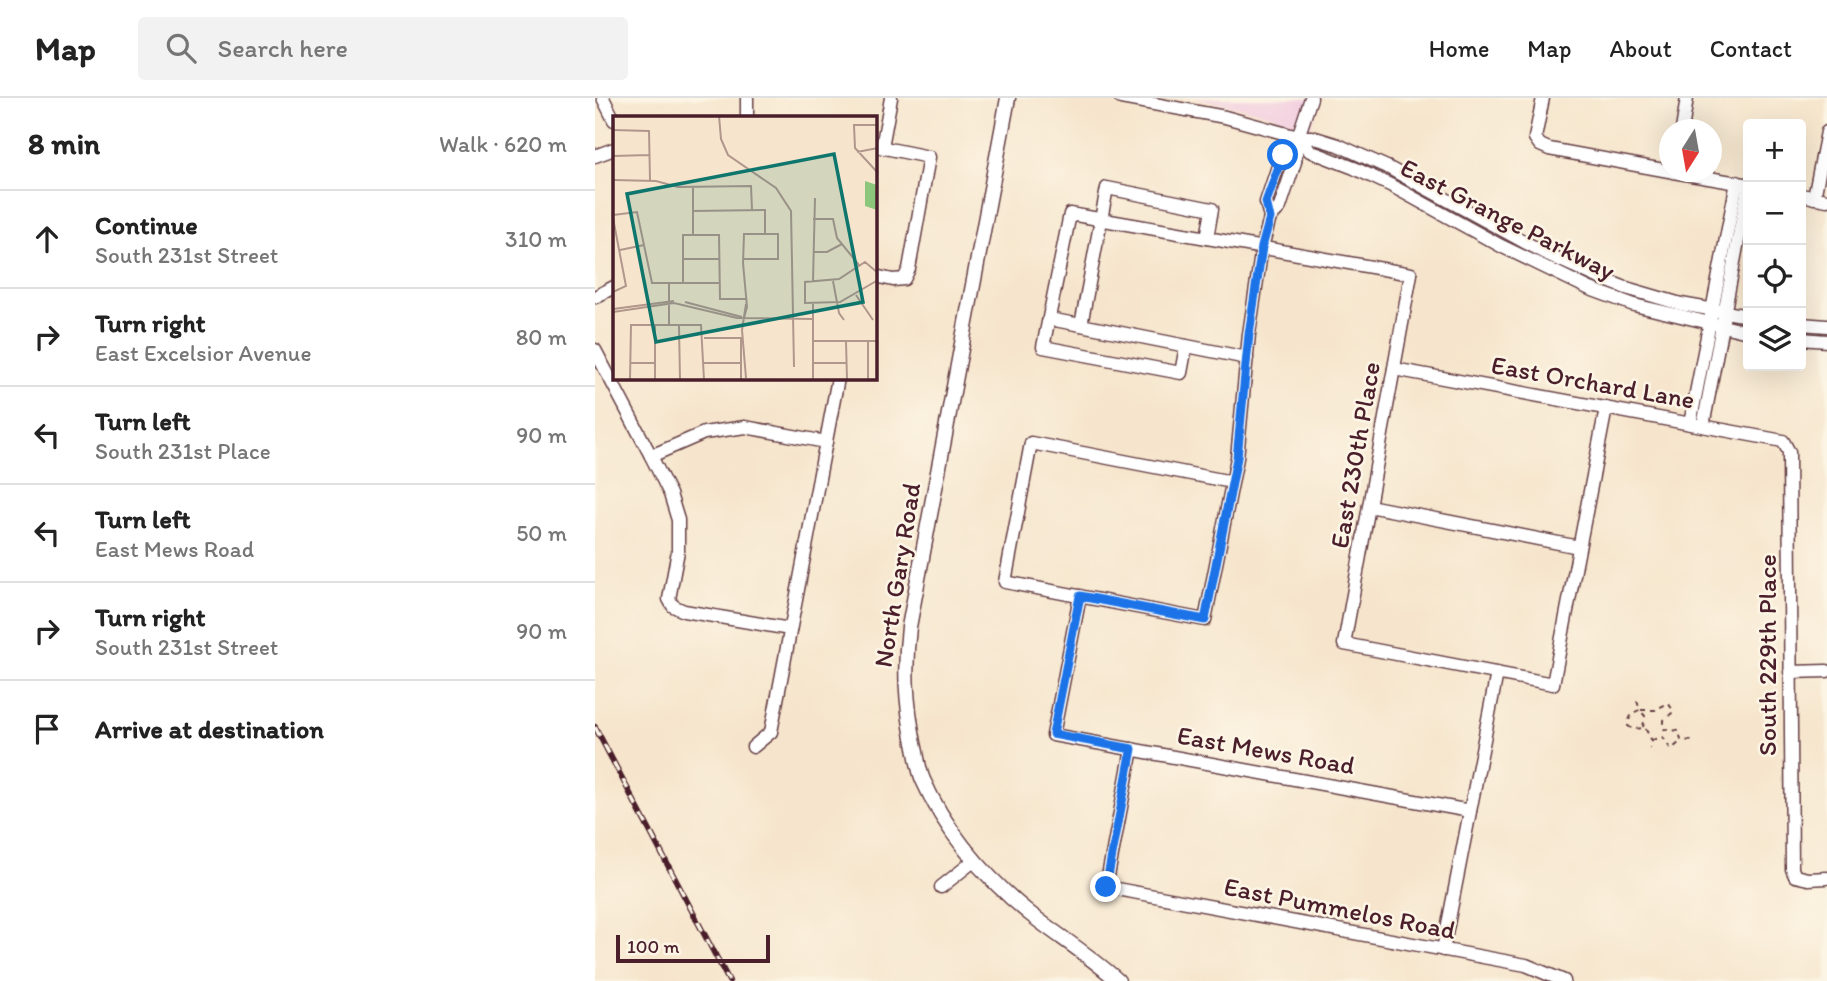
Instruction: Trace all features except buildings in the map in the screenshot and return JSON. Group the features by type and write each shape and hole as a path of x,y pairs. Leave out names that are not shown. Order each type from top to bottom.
{"main road":[{"name":"North Gary Road","path":"1008,98 911,613 905,662 906,704 922,777 937,807 975,860 993,882 1028,912 1118,981"}],"street":[{"path":"603,98 613,118"},
{"path":"747,98 747,116"},
{"path":"877,276 904,279 909,269 929,157 878,147 891,98"},
{"name":"East Grange Parkway","path":"1121,98 1225,117 1338,145 1380,164 1516,238 1600,278 1681,304 1743,315"},
{"path":"1232,482 1031,443 1005,582 1205,620 1232,482 1241,427 1262,247 1270,218 1280,207 1295,162 1298,137 1311,98"},
{"path":"1543,98 1535,138 1540,145 1549,149 1659,169"},
{"path":"1684,119 1687,98"},
{"path":"1821,199 1827,132"},
{"name":"East Grange Parkway","path":"1298,137 1310,151 1354,167 1392,186 1549,271 1634,305 1743,331"},
{"path":"595,156 613,149"},
{"path":"1722,181 1743,185"},
{"path":"1081,325 1107,188 1212,209 1207,238"},
{"path":"1697,425 1743,190"},
{"path":"1186,346 1181,373 1043,347 1070,214 1262,247"},
{"name":"East 230th Place","path":"1262,247 1411,274 1345,644 1497,673"},
{"path":"595,297 613,288"},
{"path":"1049,319 1247,358"},
{"path":"1806,324 1827,326"},
{"path":"1806,339 1827,341"},
{"path":"595,350 670,494 678,520 678,551 669,599 673,606 684,611 790,629"},
{"name":"East Orchard Lane","path":"1394,369 1783,441"},
{"path":"753,747 771,732 838,380"},
{"path":"1443,950 1497,673 1552,684 1606,408"},
{"path":"651,456 704,433 745,427 826,442"},
{"name":"South 229th Place","path":"1783,441 1789,452 1792,869 1795,876 1808,879 1827,878"},
{"path":"1369,506 1579,547"},
{"name":"East Mews Road","path":"1080,596 1053,734 1469,811"},
{"path":"1790,672 1827,671"},
{"name":"East Pummelos Road","path":"1132,749 1106,887 1526,965 1564,981"},
{"path":"941,887 975,860"}],"path":[{"path":"1637,701 1645,716 1643,727 1651,740 1650,749"},
{"path":"1643,727 1633,729 1628,726 1633,713 1655,710 1668,703 1672,706 1672,713 1664,720 1663,726 1664,729 1679,731 1679,744 1672,749 1663,737 1651,740"},
{"path":"1681,740 1695,741"}],"shaded area":[{"path":"1192,98 1320,98 1310,129 1261,112"}],"railway":[{"path":"595,727 729,981"}],"route":[{"path":"1106,887 1132,749 1053,734 1080,596 1205,620 1237,458 1249,334 1262,247 1270,218 1266,202 1283,155"}]}
